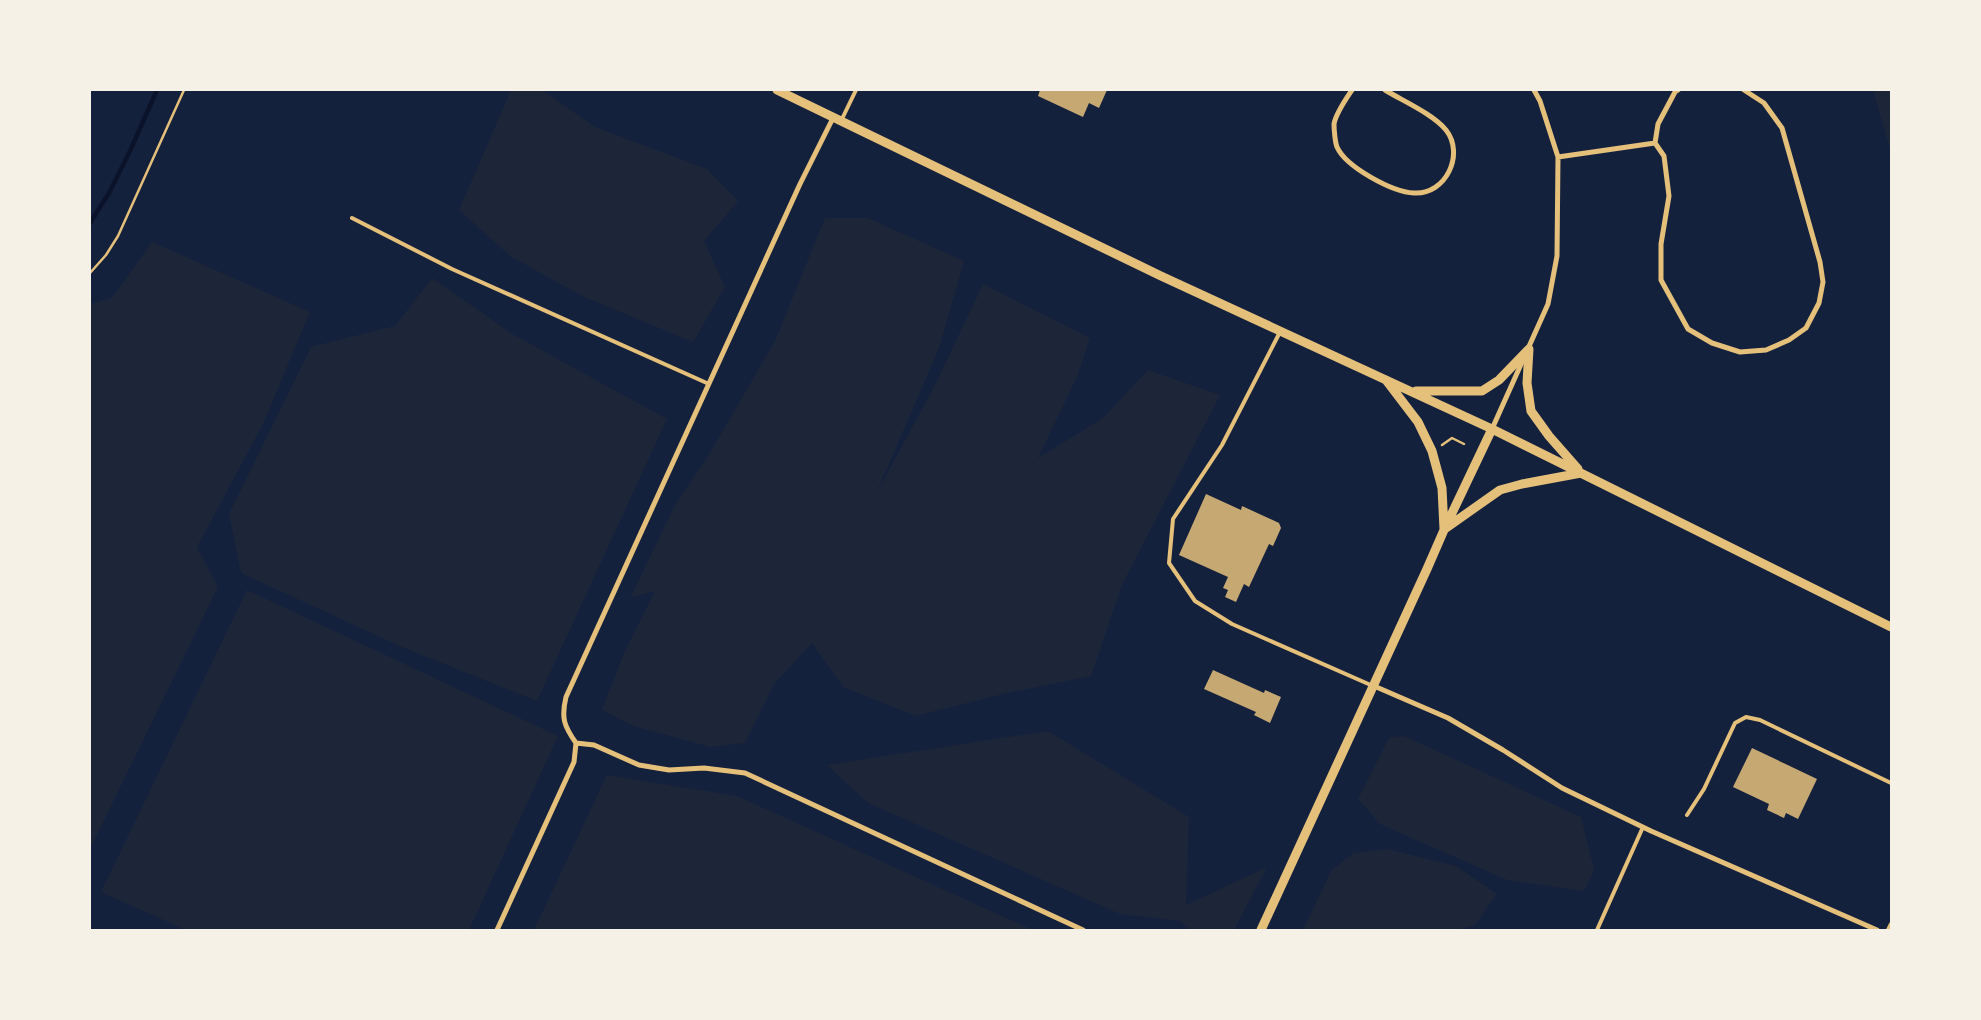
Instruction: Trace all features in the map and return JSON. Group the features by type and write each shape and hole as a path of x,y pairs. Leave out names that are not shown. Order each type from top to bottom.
{"street":[{"path":"776,90 1280,332 1492,429 1891,626"},
{"path":"1352,90 1334,123 1337,147 1352,166 1395,189 1415,193 1430,189 1444,180 1453,162 1454,146 1446,130 1423,112 1385,90"},
{"path":"1261,930 1548,304 1553,281 1558,226 1558,157 1540,101 1534,90"},
{"path":"1678,90 1675,92 1658,124 1654,143 1664,156 1669,196 1661,244 1661,280 1688,329 1712,343 1740,352 1766,350 1789,340 1806,328 1819,303 1823,282 1820,262 1782,128 1764,103 1744,90"},
{"path":"498,930 574,762 576,743 565,728 563,710 566,697 800,184 837,120"},
{"path":"1558,157 1654,143"},
{"path":"1412,392 1482,391 1499,380 1529,348"},
{"path":"1529,348 1527,383 1531,411 1549,436 1582,473"},
{"path":"1386,379 1418,422 1432,451 1442,488 1444,530"},
{"path":"1444,530 1500,490 1582,473"},
{"path":"1374,686 1448,718 1503,750 1562,788 1643,827 1876,930"},
{"path":"576,743 594,745 639,765 654,768 669,770 726,769 745,773 1083,930"}],"lane":[{"path":"837,120 856,90"},
{"path":"352,218 452,269 709,384"},
{"path":"1280,332 1222,446 1173,520 1169,563 1195,601 1232,624 1374,686"},
{"path":"1686,815 1704,788 1735,723 1746,717 1760,720 1891,782"},
{"path":"1597,930 1643,827"},
{"path":"1888,930 1891,924"}],"path":[{"path":"90,273 106,255 118,236 184,90"},
{"path":"1441,446 1452,438 1464,444"}],"shaded area":[{"path":"511,90 542,90 595,127 707,169 738,201 704,241 725,287 693,342 584,297 510,256 459,210"},
{"path":"1873,90 1891,90 1891,153"},
{"path":"825,218 868,218 964,261 939,348 876,494 935,385 983,284 1090,338 1077,377 1038,458 1103,418 1148,370 1220,395 1122,585 1091,676 1007,693 916,716 843,687 812,643 774,684 745,743 711,747 633,726 602,710 624,653 655,591 630,598 675,505 708,456 775,341"},
{"path":"152,242 310,312 263,424 197,547 218,587 90,849 90,304 112,298"},
{"path":"432,278 514,335 667,419 537,701 402,647 241,573 229,514 311,347 395,326"},
{"path":"247,590 558,736 469,930 186,930 101,892"},
{"path":"1048,731 1189,817 1186,905 1267,867 1234,930 1191,930 1180,921 1120,914 868,803 827,765"},
{"path":"1404,736 1581,817 1594,870 1584,891 1507,880 1380,824 1358,799 1389,738"},
{"path":"607,775 737,796 1033,930 534,930"},
{"path":"1387,849 1456,866 1497,894 1475,925 1457,930 1303,930 1331,871 1353,853"}],"building":[{"path":"1040,90 1107,90 1099,108 1089,103 1083,117 1038,96"},
{"path":"1206,494 1241,510 1242,506 1279,523 1281,528 1273,546 1269,544 1249,587 1244,584 1236,602 1225,597 1228,590 1223,588 1228,577 1179,555"},
{"path":"1213,670 1264,693 1265,690 1281,697 1270,723 1254,715 1256,712 1204,689"},
{"path":"1752,748 1817,779 1798,819 1786,813 1784,818 1767,810 1769,804 1733,787"}],"waterway":[{"path":"90,223 109,193 157,90"}]}
